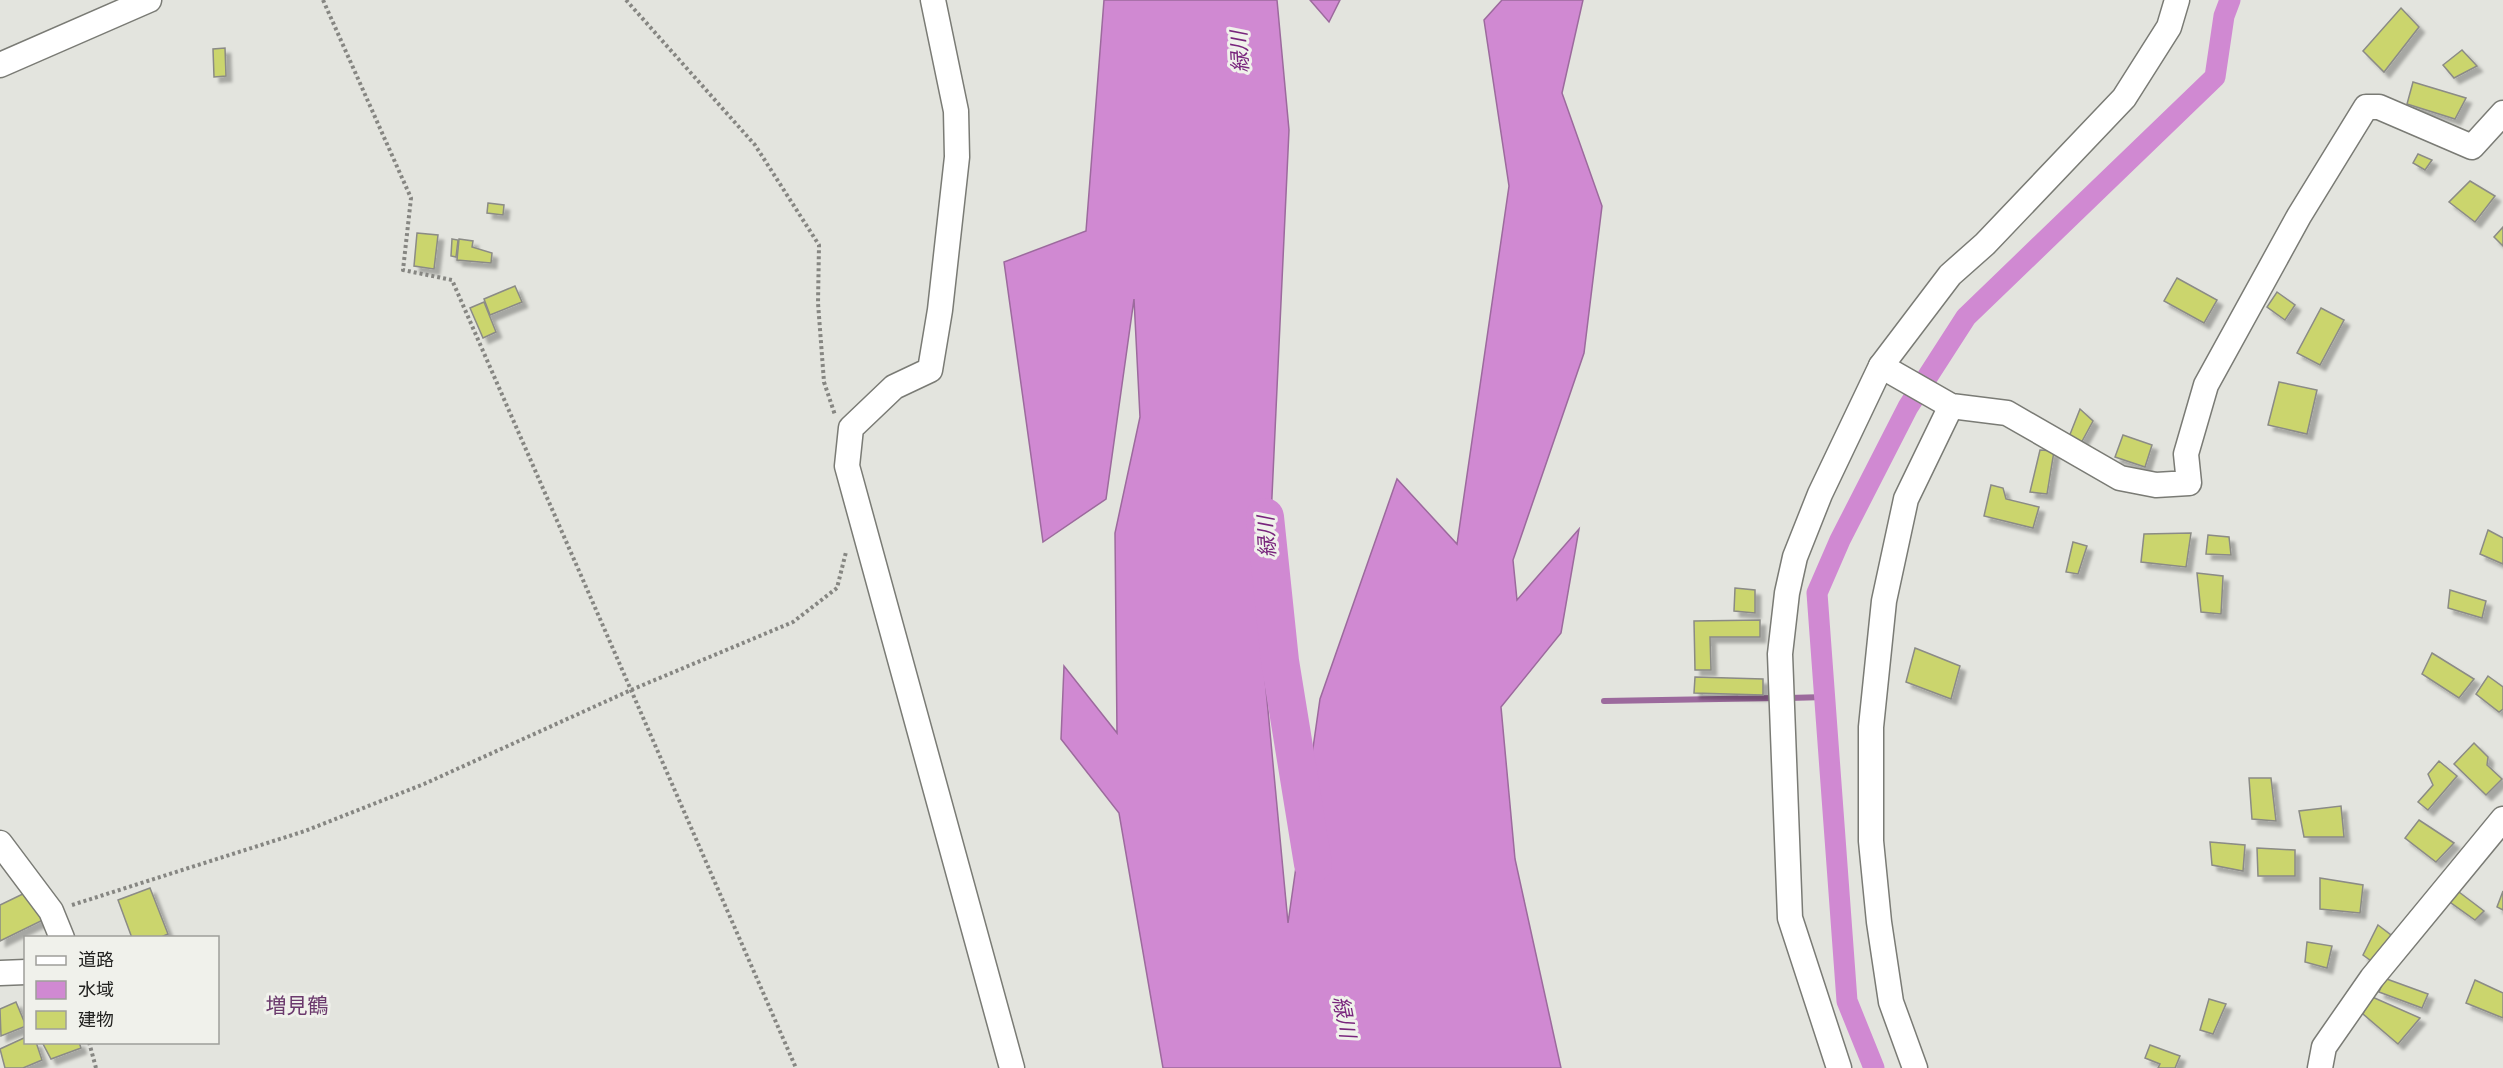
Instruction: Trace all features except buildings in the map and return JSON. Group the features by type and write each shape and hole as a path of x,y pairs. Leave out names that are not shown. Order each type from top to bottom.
{"street":[{"path":"0,65 149,0"},
{"path":"933,0 956,111 957,157 940,310 930,370 894,387 851,428 847,466 1012,1068"},
{"path":"1839,1068 1790,918 1780,654 1787,593 1795,556 1820,494 1881,366 1950,275 1992,236 2124,98 2169,27 2177,0"},
{"path":"1881,366 1951,406 2007,413 2120,478 2156,485 2189,483 2186,454 2205,385 2299,216 2366,107 2379,107 2472,147 2503,113"},
{"path":"1915,1068 1891,1002 1878,922 1871,841 1871,727 1884,601 1906,499 1951,406"},
{"path":"2320,1068 2324,1047 2373,978 2503,819"},
{"path":"0,843 51,911 61,936"},
{"path":"0,973 24,972"}],"path":[{"path":"323,0 411,198 402,270 452,280 796,1068"},
{"path":"626,0 755,145 819,245 818,303 824,382 837,422 851,428"},
{"path":"51,911 305,831 424,784 630,690 793,622 837,588 847,555 845,544"},
{"path":"90,1044 96,1068"}],"water":[{"path":"1104,0 1277,0 1289,130 1264,668 1288,923 1320,699 1397,479 1457,544 1509,186 1484,20 1502,0 1583,0 1562,93 1602,206 1584,353 1513,560 1517,600 1579,529 1561,633 1501,707 1515,859 1561,1068 1163,1068 1119,813 1061,739 1064,666 1117,733 1115,533 1140,417 1134,299 1106,499 1043,542 1004,262 1086,231"},
{"path":"1310,0 1340,0 1329,22"}],"waterway":[{"path":"1874,1068 1847,1001 1817,593 1840,540 1908,407 1966,317 2215,77 2224,16 2230,0"},
{"name":"緑川","path":"1265,517 1280,661 1313,864"},
{"path":"1788,698 1826,697"},
{"path":"1604,701 1777,698"}],"district":[{"name":"増見鶴","path":"297,1006"}]}
